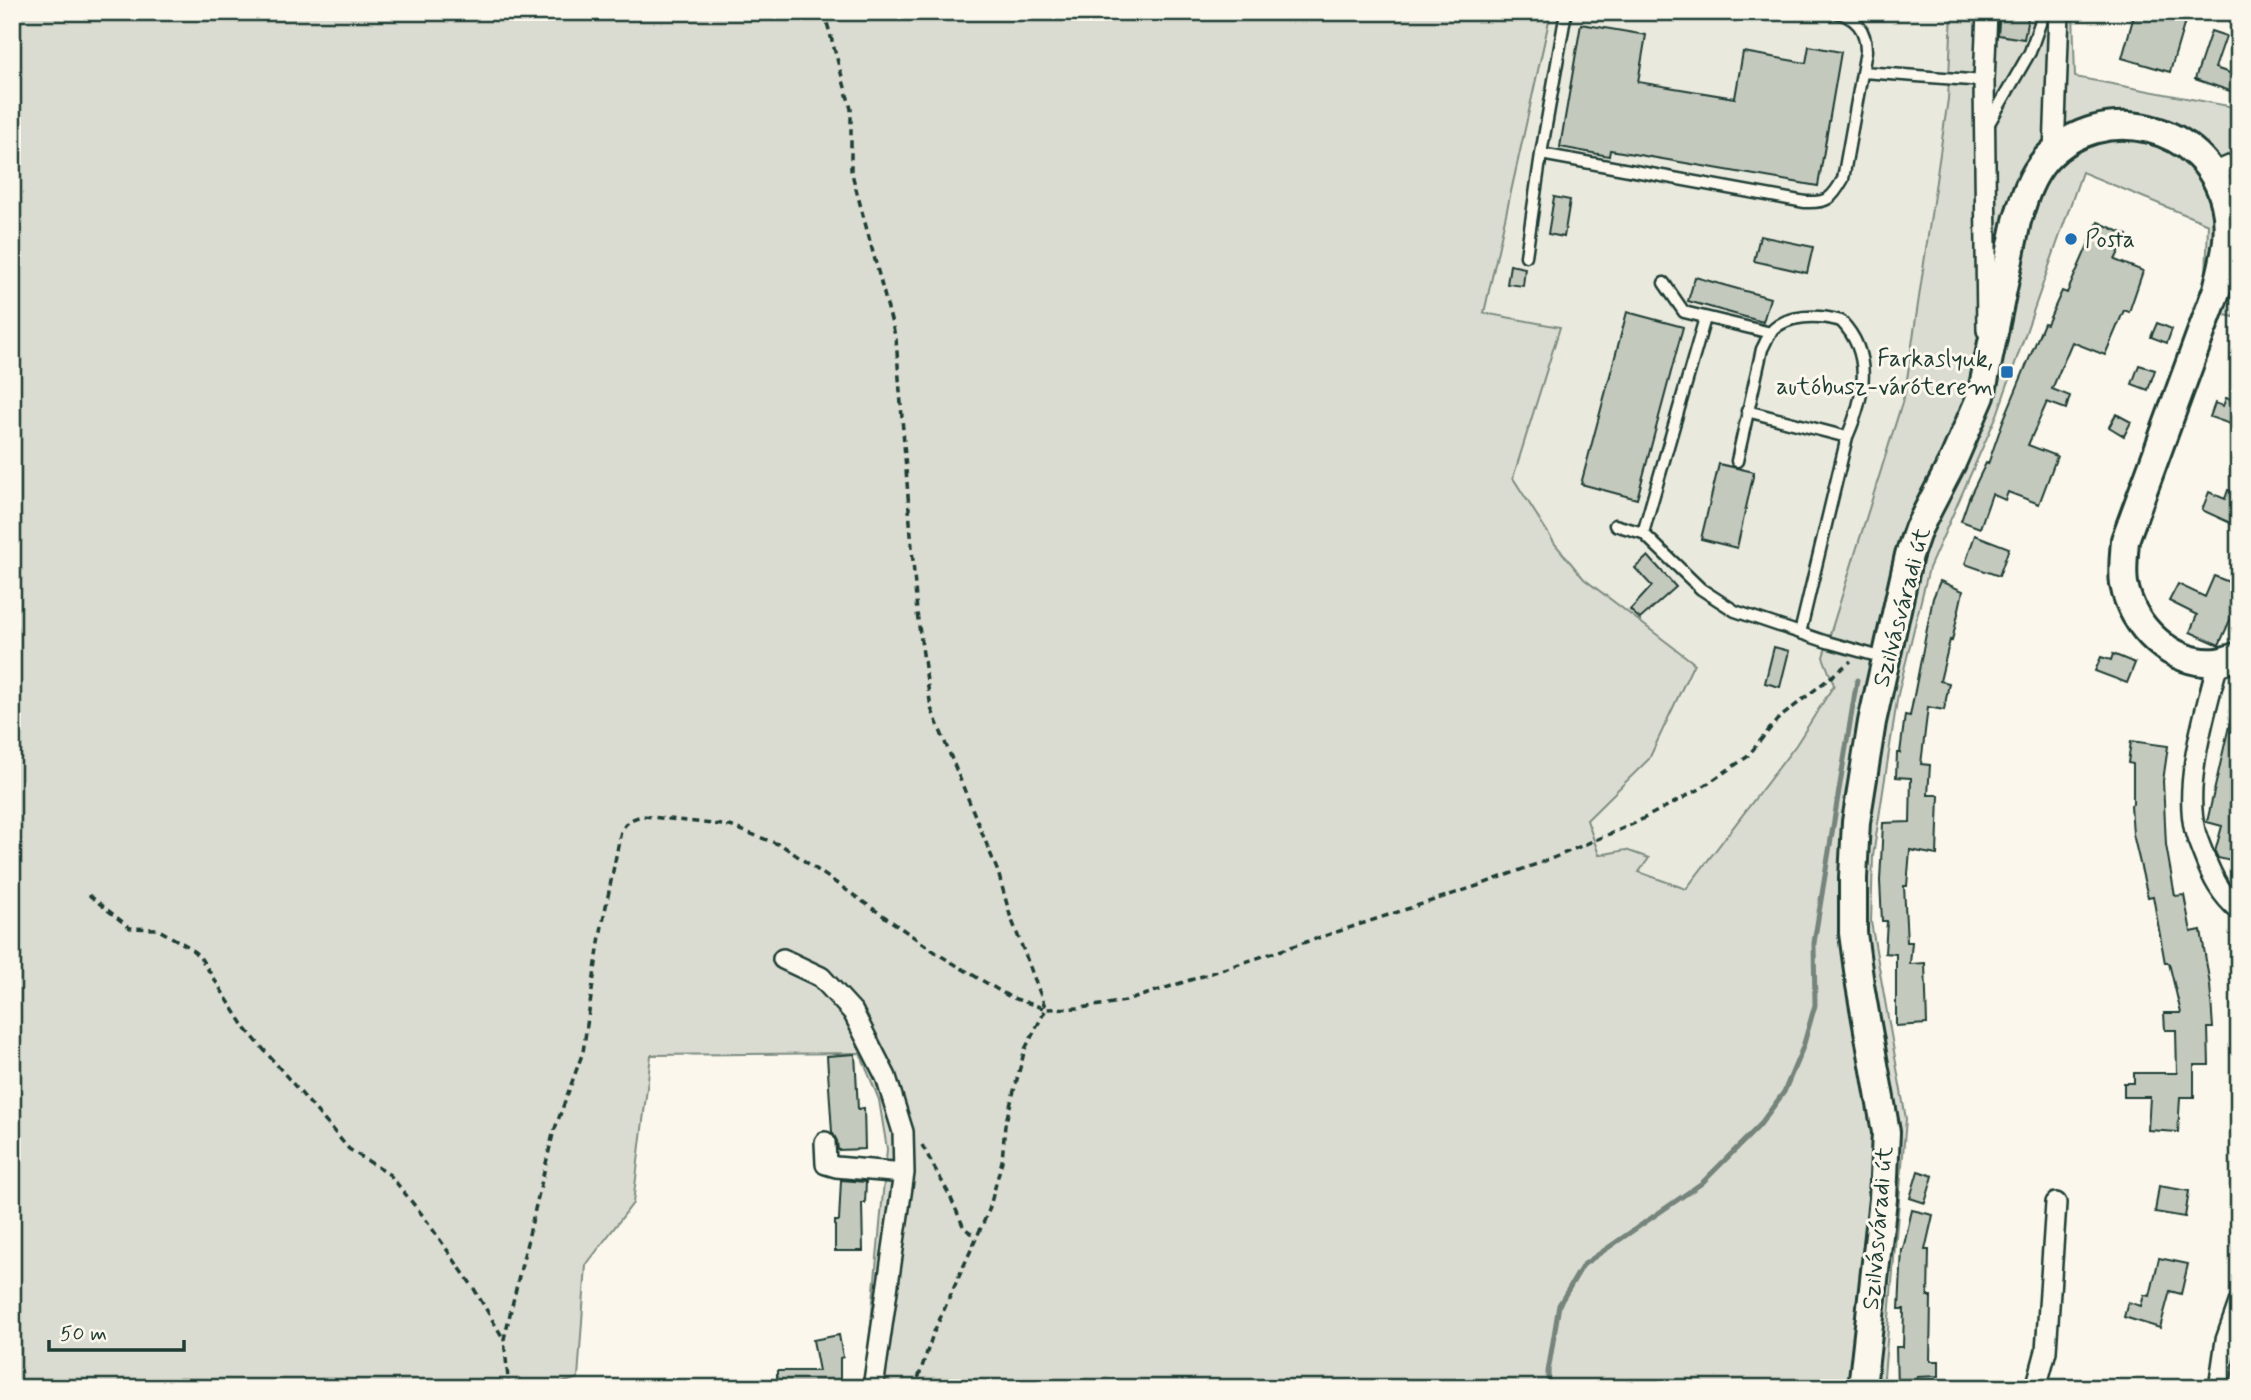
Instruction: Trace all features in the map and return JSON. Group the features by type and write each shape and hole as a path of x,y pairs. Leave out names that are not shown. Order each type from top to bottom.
{"main road":[{"name":"Szilvásváradi út","path":"1862,1388 1883,1199 1886,1132 1853,933 1853,878 1874,655 1918,528 1970,426 1981,396 2024,195 2036,172 2054,152 2067,142 2097,130 2127,125 2173,136 2188,146 2211,174 2225,203 2227,235 2217,289 2125,541 2123,571 2129,602 2140,625 2152,637 2166,648 2193,660 2228,659"}],"street":[{"path":"1987,12 1984,132 1988,369"},
{"path":"2054,152 2059,12"},
{"path":"2211,174 2239,162"},
{"path":"2228,659 2198,747 2192,801 2195,831 2209,870 2216,884 2239,910"},
{"path":"783,959 821,977 853,1012 886,1077 903,1132 904,1173 873,1388"},
{"path":"825,1142 826,1164 904,1173"},
{"path":"2036,1388 2046,1351 2056,1203"},
{"path":"2219,1388 2226,1340 2239,1303"}],"lane":[{"path":"1526,256 1566,12"},
{"path":"1541,154 1805,202 1822,202 1835,194 1843,179 1863,72 1866,36 1855,20 1835,12"},
{"path":"1984,132 2030,52 2044,12"},
{"path":"1863,72 1984,81"},
{"path":"1664,283 1684,312 1771,333"},
{"path":"1737,461 1762,349 1771,333 1780,325 1815,316 1841,321 1858,344 1864,374 1856,418 1847,437 1800,633"},
{"path":"1643,533 1705,318"},
{"path":"1747,411 1847,437"},
{"path":"1615,525 1643,533 1700,589 1735,611 1874,655"}],"path":[{"path":"824,12 851,109 851,170 896,339 917,613 931,708 998,872 1010,915 1046,1009 1025,1049 1005,1125 1002,1161 989,1210 933,1334 915,1388"},
{"path":"509,1388 504,1339 553,1134 583,1052 600,936 621,831 625,823 634,817 730,826 783,846 941,956 1010,997 1046,1009 1081,1008 1126,1001 1477,886 1633,824 1698,790 1747,757 1777,720 1874,655"},
{"path":"89,895 130,928 156,929 189,947 200,957 246,1030 349,1149 390,1175 424,1217 504,1339"},
{"path":"903,1132 913,1129 950,1196 964,1228 971,1233 979,1233"}],"shaded area":[{"path":"12,12 1551,12 1484,313 1560,327 1513,478 1555,544 1584,579 1694,663 1649,759 1587,820 1599,855 1626,850 1649,858 1639,872 1686,889 1796,745 1834,685 1823,657 1905,393 1948,99 1952,12 2073,12 2075,77 2239,108 2239,302 2234,317 2193,308 2206,278 2208,224 2082,172 1997,415 1929,568 1898,694 1873,856 1871,922 1906,1119 1883,1388 865,1388 887,1149 879,1100 860,1053 651,1055 633,1203 586,1265 578,1378 545,1388 12,1388"},
{"path":"1551,12 1952,12 1948,99 1905,393 1823,657 1834,685 1796,745 1687,889 1639,872 1648,857 1626,850 1599,855 1587,819 1649,759 1693,663 1584,579 1555,544 1513,477 1559,327 1484,314"}],"building":[{"path":"2000,12 2029,12 2024,39 1998,35"},
{"path":"2135,12 2167,12 2186,18 2170,72 2122,58"},
{"path":"1581,24 1646,35 1638,82 1735,98 1743,52 1806,63 1809,46 1841,52 1818,186 1610,150 1609,156 1560,147"},
{"path":"2211,31 2226,36 2215,68 2239,76 2239,94 2195,79"},
{"path":"1554,197 1570,200 1564,237 1548,234"},
{"path":"2098,222 2127,235 2115,260 2143,271 2129,312 2124,310 2105,355 2072,342 2052,389 2070,396 2066,409 2047,402 2028,445 2057,456 2039,504 2008,492 2005,500 1992,494 1980,528 1961,521 1969,498 1986,463 1988,464 2044,323 2047,324 2062,291 2067,293"},
{"path":"1760,236 1813,247 1807,273 1754,261"},
{"path":"1510,265 1525,268 1523,286 1507,284"},
{"path":"1695,277 1770,298 1763,322 1688,301"},
{"path":"1627,312 1683,327 1637,499 1581,484"},
{"path":"2157,323 2172,329 2167,343 2151,337"},
{"path":"2139,365 2155,370 2148,390 2132,384"},
{"path":"2226,398 2239,402 2236,426 2210,417 2215,403 2223,406"},
{"path":"2116,414 2131,422 2124,436 2109,427"},
{"path":"1719,464 1754,472 1737,548 1701,539"},
{"path":"2228,490 2239,494 2239,527 2202,510 2209,492 2225,499"},
{"path":"1975,535 2009,548 1999,576 1965,564"},
{"path":"1648,556 1676,587 1640,619 1630,610 1652,586 1635,568"},
{"path":"2214,576 2239,586 2239,600 2219,645 2190,632 2197,615 2169,601 2178,584 2205,597"},
{"path":"1940,581 1963,591 1940,681 1949,683 1944,710 1928,707 1921,764 1930,765 1928,795 1939,795 1937,855 1910,850 1907,886 1904,886 1907,942 1912,942 1910,964 1925,963 1927,1024 1896,1026 1896,954 1885,953 1887,921 1882,921 1880,881 1883,823 1910,822 1911,778 1896,777 1897,753 1900,753 1905,715 1910,716 1933,598"},
{"path":"1774,647 1789,651 1780,687 1765,683"},
{"path":"2113,654 2135,663 2127,683 2095,671 2101,657 2111,660"},
{"path":"2231,717 2239,718 2239,863 2218,858 2215,852 2222,826 2207,822"},
{"path":"2131,741 2168,746 2163,781 2166,845 2175,896 2184,895 2191,932 2201,930 2210,985 2213,1028 2208,1028 2209,1065 2194,1065 2194,1097 2180,1097 2178,1132 2148,1130 2150,1097 2124,1097 2124,1083 2134,1083 2134,1073 2177,1073 2176,1030 2165,1030 2164,1013 2181,1013 2169,963 2165,963 2153,896 2148,897 2133,834 2133,764 2128,763"},
{"path":"855,1054 858,1109 864,1108 865,1149 838,1150 832,1132 827,1056"},
{"path":"1918,1171 1933,1176 1925,1203 1910,1198"},
{"path":"841,1180 866,1182 865,1203 862,1203 863,1251 835,1251 835,1221 839,1221"},
{"path":"2159,1186 2189,1191 2185,1217 2155,1212"},
{"path":"1912,1210 1933,1215 1925,1250 1929,1250 1930,1361 1939,1361 1939,1376 1917,1377 1916,1388 1897,1388 1896,1347 1903,1347 1904,1309 1899,1309 1902,1249"},
{"path":"2159,1258 2188,1264 2181,1294 2170,1291 2160,1328 2124,1317 2128,1302 2141,1306 2144,1295 2150,1296"},
{"path":"839,1335 843,1357 840,1358 840,1388 777,1388 777,1371 819,1371 813,1340"}],"waterway":[{"path":"1549,1388 1548,1372 1559,1305 1583,1265 1702,1183 1759,1126 1784,1092 1803,1047 1815,1005 1814,943 1857,680"}],"place":[{"name":"Posta","path":"2071,239"},
{"name":"Farkaslyuk, autóbusz-váróterem","path":"2007,372"}]}
